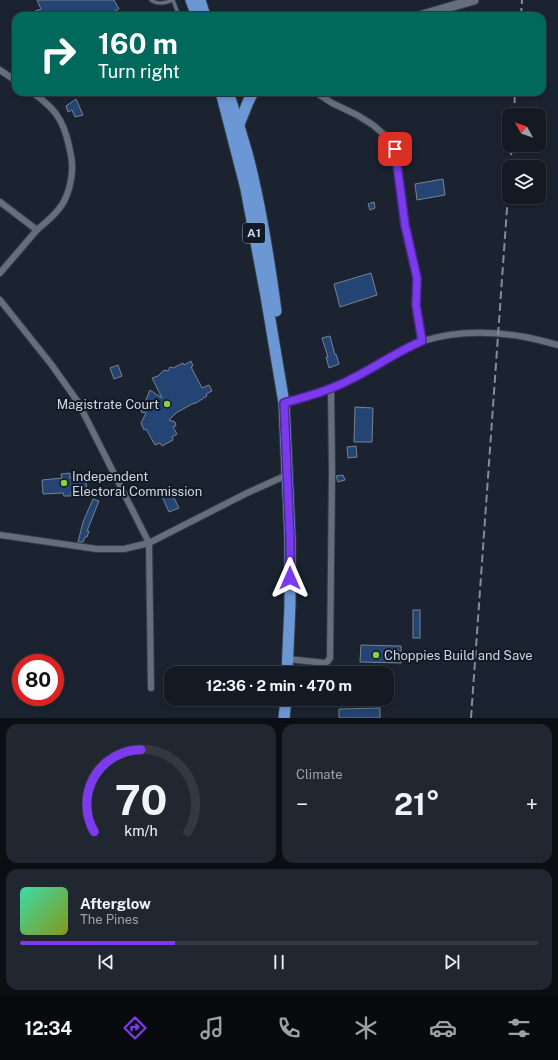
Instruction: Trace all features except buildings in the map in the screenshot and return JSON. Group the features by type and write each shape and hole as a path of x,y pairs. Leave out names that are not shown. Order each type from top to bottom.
{"highway":[{"path":"191,0 201,12"},
{"path":"200,0 202,12"},
{"name":"A1","path":"222,96 246,189 284,403 290,538 290,605 288,666"},
{"name":"A1","path":"229,96 248,157 269,253 280,336 280,375"},
{"path":"238,127 251,96"},
{"path":"284,718 285,706"}],"main road":[{"path":"433,12 474,0"}],"street":[{"path":"0,70 12,78"},
{"path":"0,274 37,230 59,210 65,200 70,185 72,164 64,126 51,107 37,96"},
{"path":"321,96 373,125 388,138 395,149 405,225 417,278 416,305 422,341"},
{"path":"0,202 37,230"},
{"path":"0,300 51,364 78,402 150,543 151,688"},
{"path":"284,403 331,388 374,367 410,346 442,336 464,333 498,334 525,337 558,345"},
{"path":"288,659 325,663 330,658 332,473 331,388"},
{"path":"0,535 97,549 124,549 150,543 247,493 287,475"}],"lane":[{"path":"151,0 156,3 173,0 178,12"}],"railway":[{"path":"521,12 522,0"},
{"path":"514,108 515,96"},
{"path":"511,152 511,160"},
{"path":"471,718 507,204"}],"place":[{"name":"Magistrate Court","path":"167,404"},
{"name":"Independent Electoral Commission","path":"64,483"},
{"name":"Choppies Build and Save","path":"376,655"}],"route":[{"path":"290,578 290,538 284,403 334,387 422,341 416,305 417,278 405,225 395,149"}]}
